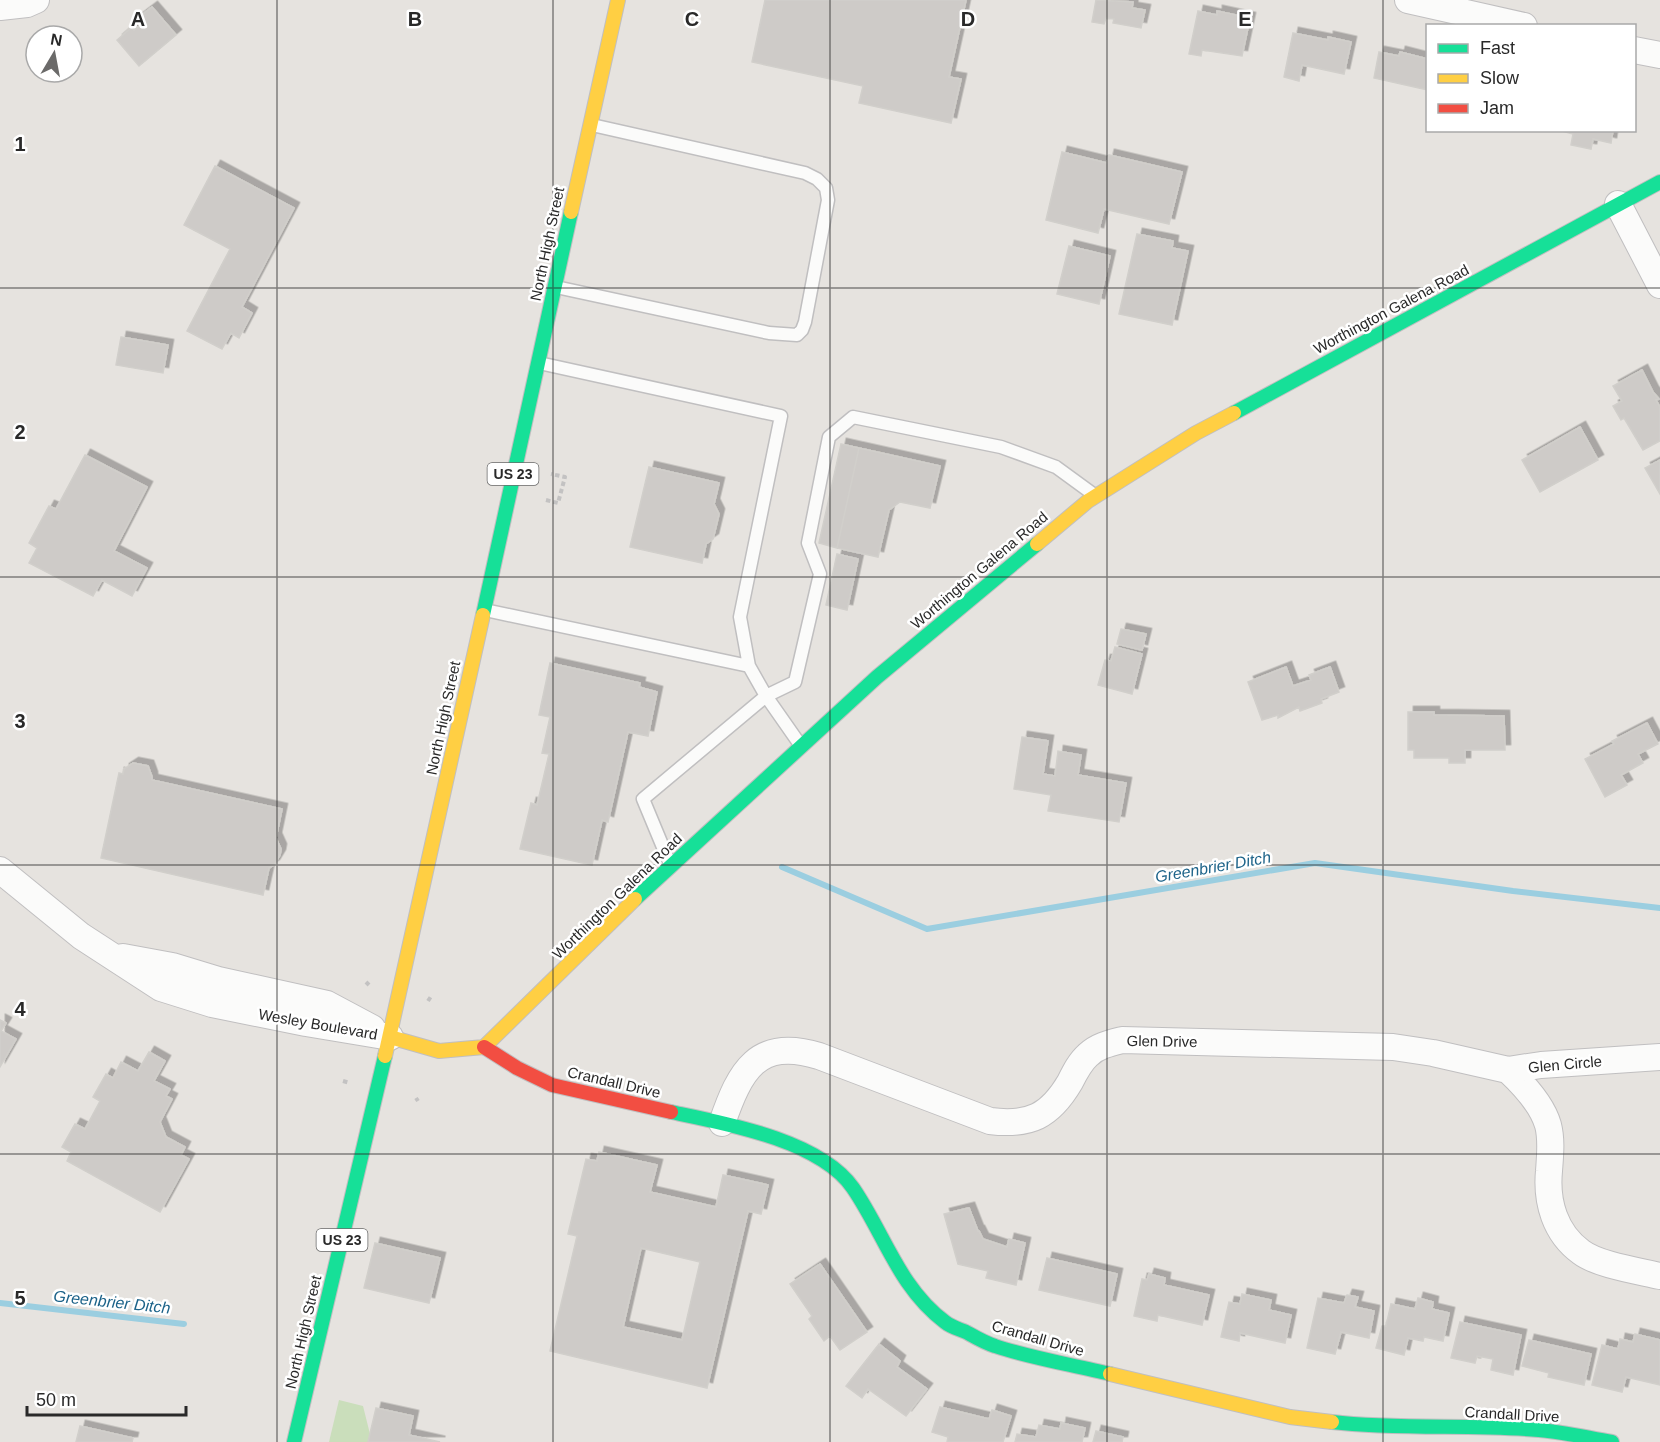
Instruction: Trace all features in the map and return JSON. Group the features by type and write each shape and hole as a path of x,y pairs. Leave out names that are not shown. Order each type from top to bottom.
{"street":[{"path":"0,7 27,4 36,0"},
{"name":"North High Street","path":"294,1442 390,1037 618,0"},
{"path":"1408,0 1515,24"},
{"path":"1636,50 1660,55"},
{"name":"Worthington Galena Road","path":"484,1047 671,866 877,677 1096,496 1196,433 1660,182"},
{"path":"1618,204 1660,285"},
{"name":"Wesley Boulevard","path":"0,870 81,936 161,988 212,1004 390,1037"},
{"path":"390,1037 439,1051 484,1047"},
{"name":"Glen Drive","path":"722,1123 733,1092 750,1067 762,1057 798,1049 990,1121 1008,1123 1025,1122 1043,1114 1056,1104 1088,1054 1099,1047 1122,1040 1393,1047 1433,1053 1508,1070"},
{"name":"Crandall Drive","path":"484,1047 502,1061 527,1075 552,1085 722,1123 796,1146 820,1159 852,1186 910,1288 946,1323 994,1346 1290,1417 1407,1428 1469,1427 1612,1442"},
{"name":"Glen Circle","path":"1508,1070 1541,1065 1660,1057"},
{"name":"Glen Circle","path":"1508,1070 1530,1091 1548,1125 1551,1157 1550,1207 1561,1234 1582,1254 1609,1264 1660,1276"}],"lane":[{"path":"555,287 769,333 797,335 805,322 828,200 826,188 817,179 805,173 590,125"},
{"path":"538,363 781,416 740,617 748,666 801,747"},
{"path":"671,866 643,800 766,696 795,682 820,574 808,543 829,437 854,417 1001,447 1056,466 1096,496"},
{"path":"484,609 748,666"}],"path":[{"path":"546,500 558,503 565,477 551,474"},
{"path":"428,1001 432,995"},
{"path":"343,1081 350,1083"}],"green space":[{"path":"339,1400 363,1406 370,1434 368,1442 329,1442"}],"building":[{"path":"765,0 966,0 949,77 961,79 951,123 859,103 863,86 752,62"},
{"path":"1096,0 1133,2 1132,8 1145,10 1141,28 1113,23 1114,19 1106,18 1104,24 1092,22"},
{"path":"152,7 176,35 139,66 117,40 131,28 134,30 140,25 135,20"},
{"path":"1198,11 1217,15 1217,11 1250,18 1242,56 1202,50 1201,56 1189,54"},
{"path":"1293,33 1351,42 1344,74 1302,65 1299,81 1284,77"},
{"path":"1379,52 1399,56 1400,52 1426,58 1426,90 1374,78"},
{"path":"1566,132 1613,132 1611,143 1593,139 1591,149 1571,145 1573,134"},
{"path":"1062,152 1107,163 1109,155 1182,172 1169,224 1104,209 1098,233 1046,220"},
{"path":"215,166 294,208 242,307 252,313 239,338 231,333 222,349 187,331 230,249 184,225"},
{"path":"1137,234 1173,241 1172,248 1188,251 1172,325 1119,314"},
{"path":"1069,246 1110,256 1099,304 1057,294"},
{"path":"121,337 168,345 163,373 116,365"},
{"path":"1642,370 1659,399 1656,400 1660,407 1660,441 1643,450 1624,418 1621,420 1613,406 1622,401 1613,386"},
{"path":"1580,427 1598,460 1540,492 1522,460"},
{"path":"841,444 859,448 837,548 819,543"},
{"path":"859,448 940,466 930,508 900,502 889,510 878,557 837,548"},
{"path":"85,455 147,487 114,551 147,568 132,596 102,580 93,596 29,563 37,548 29,543 49,506 56,509"},
{"path":"1660,460 1660,494 1645,468"},
{"path":"649,467 719,483 714,504 719,514 713,539 706,544 702,563 630,547"},
{"path":"837,554 858,559 847,610 826,605"},
{"path":"1121,629 1146,634 1142,650 1117,644"},
{"path":"1115,647 1142,654 1132,694 1098,685 1105,660 1111,661"},
{"path":"550,663 640,683 639,687 657,692 648,736 628,732 608,822 602,820 592,865 520,849 531,803 537,805 549,754 542,753 550,717 539,715"},
{"path":"1286,667 1293,686 1311,680 1309,675 1330,667 1339,692 1321,699 1322,703 1300,711 1299,707 1278,718 1278,715 1262,720 1248,682"},
{"path":"1408,712 1434,712 1434,715 1504,716 1505,750 1465,750 1465,763 1449,763 1449,758 1414,758 1414,750 1408,750"},
{"path":"1647,723 1658,744 1638,754 1643,763 1621,775 1627,785 1605,797 1585,759 1614,744 1612,741"},
{"path":"1022,737 1048,741 1043,774 1055,776 1058,751 1081,755 1078,775 1126,783 1119,822 1048,811 1051,795 1014,789"},
{"path":"133,763 148,766 152,780 282,809 276,838 281,849 280,855 274,865 269,868 263,895 101,858 119,773 123,774 124,769"},
{"path":"0,1020 6,1023 1,1031 16,1039 0,1067"},
{"path":"149,1052 165,1061 154,1081 170,1089 166,1096 172,1099 160,1122 166,1137 185,1147 181,1155 189,1159 160,1212 67,1161 71,1152 62,1147 75,1124 85,1129 100,1101 93,1097 106,1074 113,1078 121,1062 138,1071"},
{"path":"599,1152 657,1165 650,1192 716,1207 723,1175 768,1185 761,1214 748,1211 707,1388 550,1351 577,1236 568,1234 586,1159 597,1161","holes":["641,1248 700,1262 682,1340 623,1327"]},
{"path":"969,1208 983,1239 1007,1247 1009,1239 1025,1243 1016,1285 986,1278 988,1271 958,1264 944,1214"},
{"path":"375,1243 440,1258 429,1303 364,1288"},
{"path":"1047,1258 1117,1274 1110,1306 1039,1290"},
{"path":"820,1264 867,1332 840,1350 830,1336 824,1341 809,1319 812,1316 790,1284"},
{"path":"1149,1274 1165,1278 1164,1285 1209,1295 1202,1325 1158,1315 1157,1321 1134,1316 1142,1279 1147,1280"},
{"path":"1242,1294 1271,1300 1269,1310 1291,1315 1285,1343 1240,1333 1239,1341 1221,1337 1229,1302 1240,1304"},
{"path":"1347,1295 1358,1297 1355,1307 1374,1311 1369,1338 1341,1332 1335,1354 1307,1348 1318,1298 1344,1303"},
{"path":"1418,1298 1433,1302 1432,1309 1449,1313 1443,1341 1424,1337 1423,1341 1408,1338 1404,1355 1376,1348 1382,1326 1386,1326 1391,1304 1415,1309"},
{"path":"1460,1322 1521,1335 1513,1375 1491,1370 1493,1359 1477,1356 1475,1363 1451,1358"},
{"path":"1635,1334 1660,1340 1660,1385 1626,1377 1622,1392 1592,1385 1602,1345 1618,1349 1620,1339 1633,1342"},
{"path":"1529,1340 1591,1354 1584,1385 1548,1377 1549,1373 1522,1366"},
{"path":"879,1344 900,1361 897,1367 927,1389 906,1416 868,1389 862,1398 846,1386"},
{"path":"940,1407 989,1419 992,1410 1011,1416 1003,1442 947,1442 948,1437 932,1432"},
{"path":"376,1408 413,1416 409,1435 440,1442 368,1442"},
{"path":"1061,1423 1085,1428 1082,1442 1015,1442 1017,1434 1036,1437 1039,1425 1060,1429"},
{"path":"80,1426 133,1438 132,1442 76,1442"},
{"path":"1096,1431 1123,1437 1122,1442 1093,1442"}],"waterway":[{"name":"Greenbrier Ditch","path":"782,867 927,929 1315,863 1513,891 1660,908"},
{"name":"Greenbrier Ditch","path":"0,1303 184,1324"}],"traffic: fast":[{"path":"1234,413 1660,182"},
{"path":"483,615 571,212"},
{"path":"635,899 877,677 1037,544"},
{"path":"294,1442 385,1056"},
{"path":"671,1112 770,1136 818,1157 838,1171 864,1205 904,1277 929,1308 950,1325 1009,1350 1110,1374"},
{"path":"1332,1422 1384,1426 1539,1430 1612,1442"}],"traffic: slow":[{"path":"571,212 618,0"},
{"path":"1037,544 1088,501 1196,433 1234,413"},
{"path":"385,1056 483,615"},
{"path":"390,1037 439,1051 484,1047 635,899"},
{"path":"1110,1374 1290,1417 1332,1422"}],"traffic: jam":[{"path":"484,1047 517,1068 552,1085 671,1112"}]}
